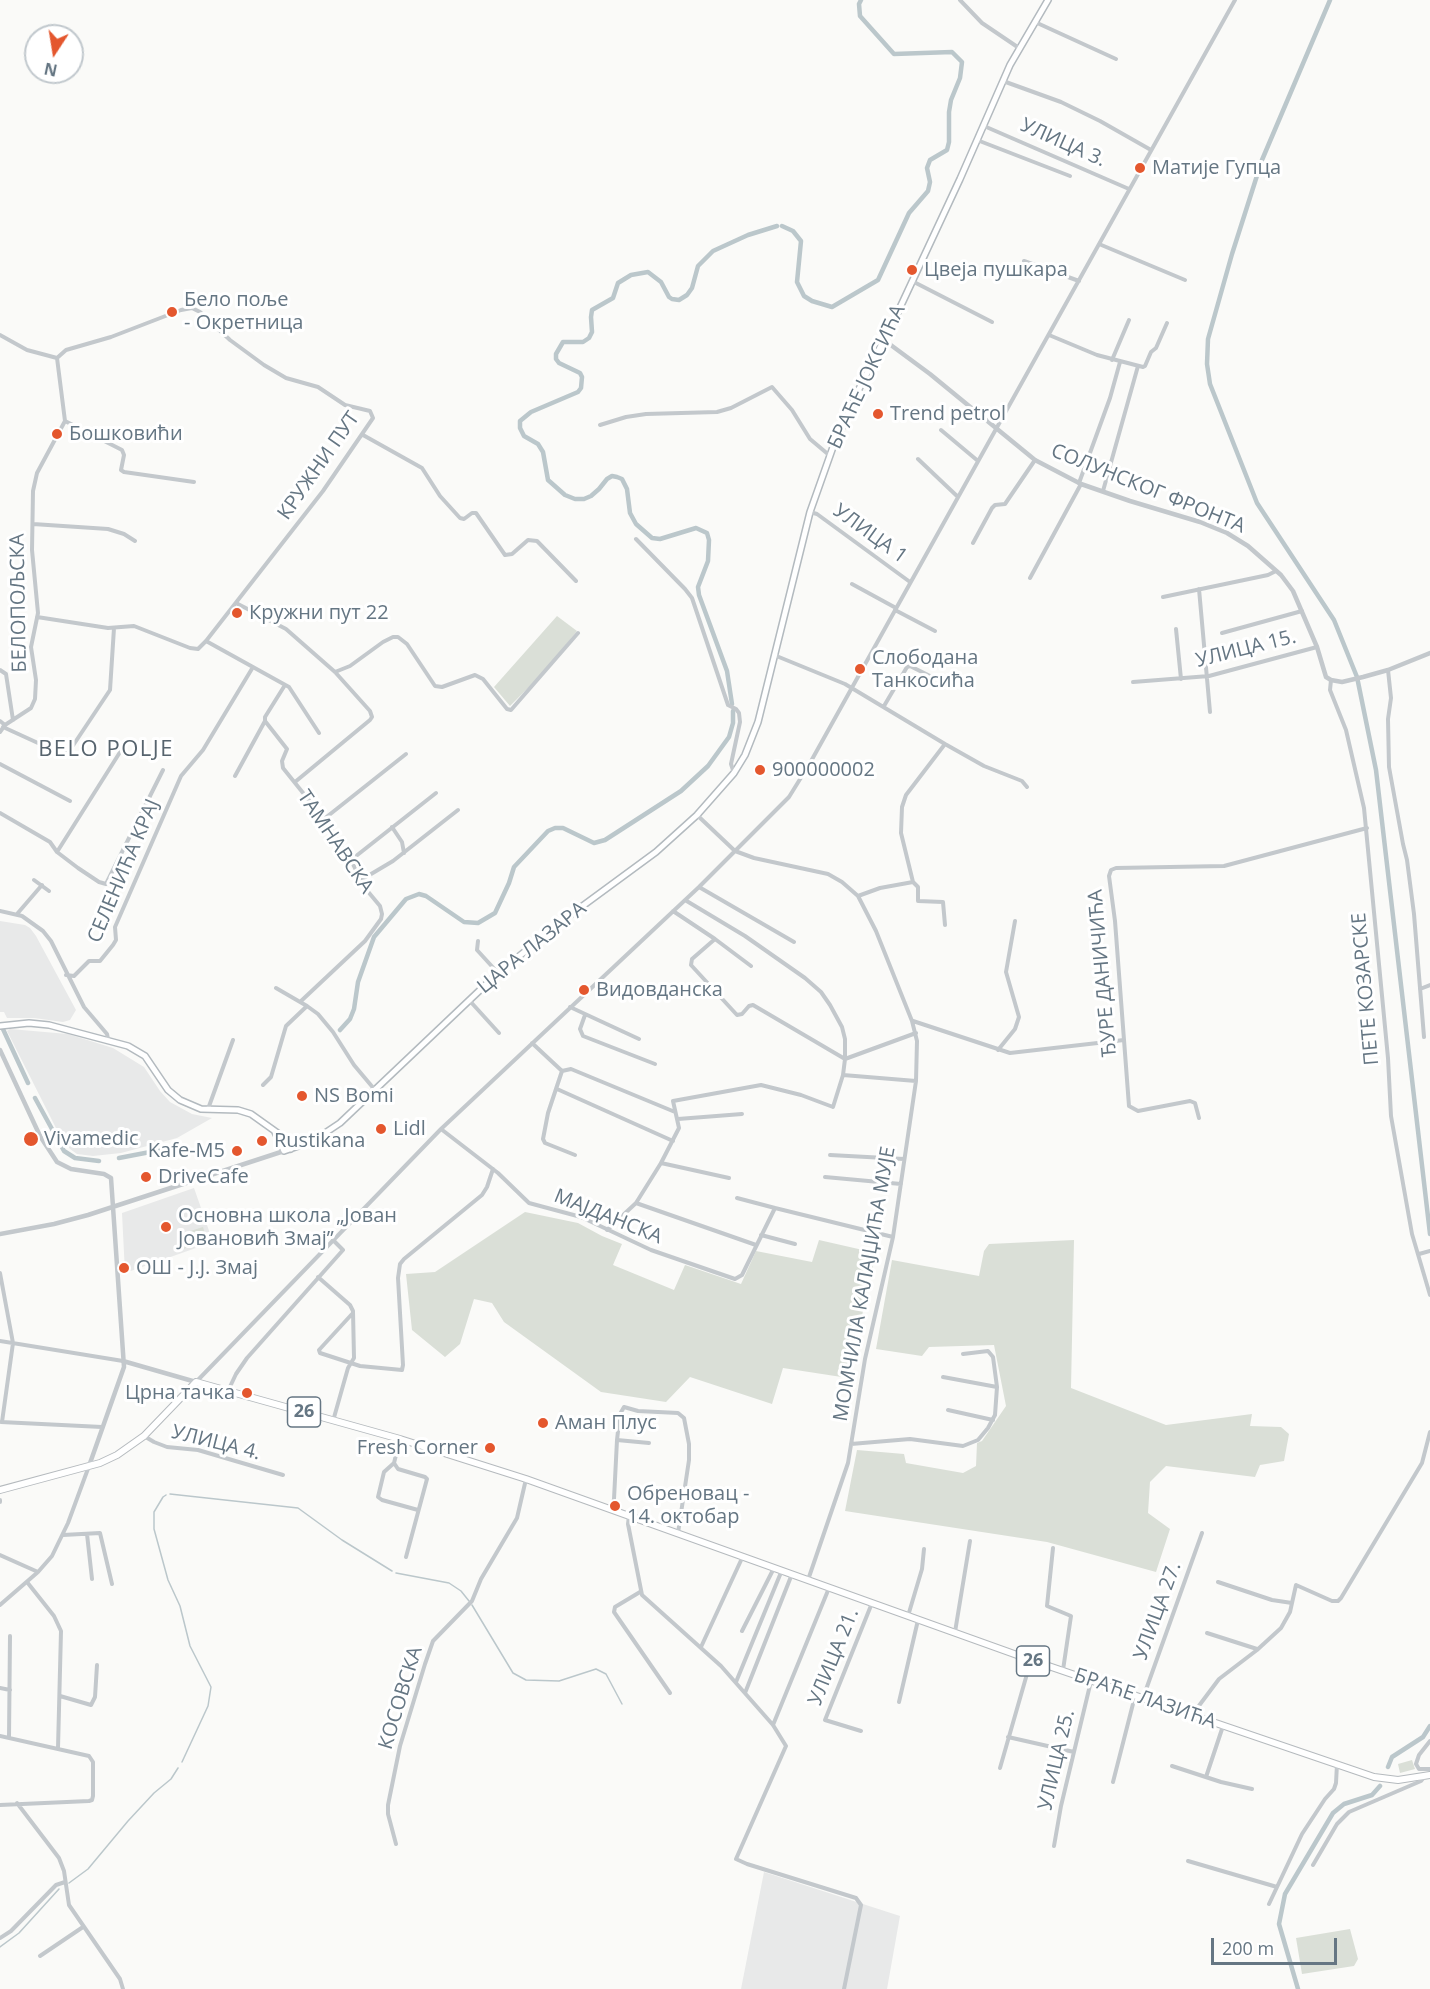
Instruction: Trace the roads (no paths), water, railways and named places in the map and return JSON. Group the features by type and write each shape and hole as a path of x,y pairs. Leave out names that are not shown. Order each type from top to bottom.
{"main road":[{"name":"БРАЋЕ ЈОКСИЋА","path":"734,773 745,755 754,732 810,512 830,455 1003,81 1019,48 1048,0"},
{"name":"ЦАРА ЛАЗАРА","path":"284,1151 313,1141 328,1133 348,1117 498,973 573,913 651,856 697,815 734,773"},
{"path":"0,1026 38,1023 108,1039 128,1046 145,1056 168,1090 180,1100 194,1107 244,1112 256,1117 286,1139 291,1149"},
{"path":"275,1132 284,1151"},
{"path":"0,1490 89,1466 117,1455 144,1436 196,1382"},
{"name":"26","path":"196,1382 400,1439 526,1479 829,1587"},
{"name":"БРАЋЕ ЛАЗИЋА","path":"829,1587 1030,1660 1374,1777 1402,1780 1428,1775"}],"street":[{"path":"960,0 982,23 1019,48"},
{"path":"0,1341 123,1361 196,1382 441,1129 699,887 789,797 997,429 1235,0"},
{"path":"1034,22 1116,59"},
{"path":"1003,81 1061,102 1151,150"},
{"name":"УЛИЦА 3.","path":"984,126 1129,189"},
{"path":"977,140 1070,176"},
{"path":"1099,244 1185,280"},
{"path":"1024,261 1079,281"},
{"path":"912,281 992,322"},
{"name":"КРУЖНИ ПУТ","path":"57,358 66,350 111,337 181,310 192,308 204,315 247,354 286,378 318,387 345,405 370,411 373,416 373,420 363,435 316,500 206,641"},
{"path":"1112,360 1129,320"},
{"path":"1050,334 1112,360 1145,366 1167,323"},
{"path":"0,335 27,350 57,358 65,421 122,450 124,454 121,470 194,482"},
{"name":"СОЛУНСКОГ ФРОНТА","path":"884,340 1035,460 1080,483 1200,522 1227,533 1248,546 1287,582 1303,610 1326,677 1331,680"},
{"path":"1030,578 1080,483 1120,362"},
{"path":"1103,491 1138,366"},
{"path":"600,425 619,418 646,414 717,412 731,408 772,387 792,410 810,439 830,455"},
{"name":"БЕЛОПОЉСКА","path":"3,728 31,708 35,702 36,680 31,647 37,616 32,550 33,491 35,478 65,421"},
{"path":"941,430 978,461"},
{"path":"363,435 422,468 440,496 460,518 464,519 472,513 477,514 506,555 512,554 525,541 537,540 576,581"},
{"path":"918,459 958,497"},
{"path":"973,543 992,508 997,504 1005,504 1035,460"},
{"name":"УЛИЦА 1","path":"810,512 817,514 910,582"},
{"path":"33,524 108,529 124,534 135,541"},
{"path":"636,539 692,598 728,705 739,713 740,722 731,764 734,773"},
{"path":"1163,597 1268,575 1276,571"},
{"path":"852,584 935,631"},
{"path":"1199,589 1210,712"},
{"path":"236,603 286,629 335,672 370,711 372,717 295,782"},
{"path":"1222,633 1303,610"},
{"path":"37,616 114,628 134,626 192,649 198,649 206,641 285,685 291,690 320,733"},
{"path":"0,721 3,728 62,754 69,753 110,690 114,628"},
{"name":"УЛИЦА 15.","path":"1176,629 1181,679"},
{"path":"335,672 350,666 383,642 398,637 406,644 435,686 442,687 475,675 483,679 511,711 578,633"},
{"name":"УЛИЦА 15.","path":"1134,682 1207,676 1317,647"},
{"path":"1331,680 1338,682 1352,680 1388,670 1430,653"},
{"path":"774,655 851,688 973,760 1022,781 1027,787"},
{"path":"884,706 907,667 910,666 930,676"},
{"name":"СЕЛЕНИЋА КРАЈ","path":"66,975 74,976 88,961 100,961 115,942 115,927 181,776 203,750 253,667"},
{"path":"0,670 6,674 13,720"},
{"path":"1388,670 1391,698 1388,719 1389,767 1407,860 1424,1037"},
{"name":"ПЕТЕ КОЗАРСКЕ","path":"1331,680 1330,690 1353,755 1367,828 1391,1116 1410,1212 1411,1230 1430,1295"},
{"path":"235,776 265,721 266,713 285,685"},
{"name":"ТАМНАВСКА","path":"265,721 286,747 281,765 324,819 380,906 382,914 381,919 365,941 300,1002"},
{"path":"945,744 904,800 901,833 914,882 917,885 919,902 943,902 945,925"},
{"path":"57,852 123,748"},
{"path":"324,819 406,754"},
{"path":"0,764 70,801"},
{"path":"0,813 50,842 57,852 78,868 104,884 108,883 163,770"},
{"path":"351,860 436,793"},
{"path":"362,880 404,853 458,810"},
{"name":"МОМЧИЛА КАЛАЈЏИЋА МУЈЕ","path":"697,815 735,851 754,858 828,874 842,882 858,896 871,920 916,1033 918,1051 916,1081 893,1237 864,1359 851,1444 834,1507 808,1580"},
{"path":"392,827 402,842 404,853"},
{"name":"ЂУРЕ ДАНИЧИЋА","path":"1199,1118 1196,1103 1190,1101 1138,1111 1130,1108 1115,921 1109,876 1111,870 1116,868 1224,866 1367,828"},
{"path":"34,880 49,891"},
{"path":"858,896 880,888 914,882"},
{"path":"17,914 42,885"},
{"path":"699,887 794,942"},
{"path":"607,1230 636,1203 673,1141 679,1128 672,1104 675,1100 760,1085 800,1095 833,1107 843,1076 845,1059 843,1030 821,992 757,944 685,900"},
{"path":"0,911 17,914 30,920 43,931 51,941 84,1007 107,1034 108,1039"},
{"path":"673,911 751,966"},
{"path":"998,1050 1015,1029 1019,1017 1006,972 1015,921"},
{"path":"715,939 692,958 691,965 736,1014 740,1015 749,1005 753,1005 845,1059"},
{"path":"478,940 477,950 498,973"},
{"path":"1420,988 1430,985"},
{"path":"276,988 307,1006 326,1022 354,1065 375,1090"},
{"path":"469,1000 499,1033"},
{"path":"263,1085 271,1077 286,1026 307,1006"},
{"path":"570,1006 639,1039"},
{"path":"585,1015 580,1029 583,1036 655,1064"},
{"path":"912,1021 1010,1053 1124,1040"},
{"path":"845,1059 916,1033"},
{"path":"208,1110 233,1040"},
{"path":"532,1042 562,1071"},
{"path":"0,1050 40,1136 54,1158 61,1165 71,1169 110,1176 123,1361 119,1385 63,1535 52,1556 38,1572 0,1605"},
{"path":"562,1071 571,1070 675,1112"},
{"path":"562,1071 548,1113 543,1140 545,1143 574,1155"},
{"path":"843,1076 916,1081"},
{"path":"557,1089 673,1141"},
{"path":"678,1119 742,1114"},
{"name":"МАЈДАНСКА","path":"441,1129 493,1169 529,1203 581,1217 651,1250 735,1279 742,1275 775,1208"},
{"name":"ЦАРА ЛАЗАРА","path":"0,1234 54,1224 113,1208 284,1151"},
{"path":"830,1155 904,1159"},
{"path":"661,1163 729,1178"},
{"path":"352,1314 319,1351 321,1354 360,1366 398,1370 403,1368 398,1278 400,1264 482,1195 493,1169"},
{"path":"825,1177 902,1184"},
{"path":"737,1198 893,1237"},
{"path":"636,1203 756,1245"},
{"path":"761,1235 795,1244"},
{"path":"228,1391 247,1358 343,1250 333,1240"},
{"path":"1419,1254 1430,1251"},
{"path":"0,1273 13,1343 1,1422 102,1427"},
{"path":"318,1277 353,1308 354,1354 333,1420"},
{"path":"851,1444 910,1438 959,1446 968,1445 981,1437 993,1420 997,1387 992,1354 986,1351 963,1354"},
{"path":"943,1377 997,1387"},
{"path":"612,1509 620,1414 624,1407 638,1411 678,1413 683,1415 689,1444 689,1460 678,1533"},
{"path":"948,1410 993,1420"},
{"path":"1192,1716 1219,1679 1281,1628 1293,1603 1297,1585 1332,1601 1338,1601 1341,1598 1422,1463 1430,1432"},
{"name":"УЛИЦА 4.","path":"144,1436 167,1447 198,1450 283,1475"},
{"path":"400,1439 394,1463 384,1472 378,1497 418,1510"},
{"path":"617,1440 649,1443"},
{"path":"394,1463 398,1469 427,1479 406,1557"},
{"name":"КОСОВСКА","path":"396,1844 388,1814 388,1805 400,1746 433,1641 472,1601 481,1579 517,1518 526,1479"},
{"path":"629,1515 628,1524 640,1592 736,1682 785,1741 786,1751 736,1858 747,1864 856,1898 861,1905 844,1989"},
{"name":"УЛИЦА 27.","path":"1143,1699 1202,1533"},
{"path":"87,1534 92,1579"},
{"path":"63,1535 101,1534 112,1584"},
{"path":"955,1633 970,1541"},
{"path":"1053,1548 1047,1606 1071,1616 1063,1671"},
{"path":"908,1616 922,1569 924,1549"},
{"path":"0,1555 38,1572"},
{"path":"701,1647 743,1556"},
{"path":"742,1631 774,1567"},
{"path":"736,1682 782,1570"},
{"path":"746,1693 792,1574"},
{"path":"27,1582 60,1627 62,1640 58,1748"},
{"path":"1218,1582 1272,1600 1293,1603"},
{"path":"773,1725 829,1587"},
{"path":"640,1592 615,1607 614,1612 670,1693"},
{"name":"УЛИЦА 21.","path":"861,1731 825,1720 872,1603"},
{"path":"899,1702 919,1620"},
{"path":"1207,1633 1257,1650"},
{"path":"9,1738 10,1636"},
{"path":"999,1768 1030,1660"},
{"path":"60,1696 91,1705 95,1697 97,1665"},
{"name":"УЛИЦА 25.","path":"1054,1846 1061,1806 1091,1681"},
{"path":"0,1688 10,1690"},
{"path":"1113,1782 1135,1696"},
{"path":"1206,1777 1223,1726"},
{"path":"0,1736 89,1756 92,1759 93,1797 89,1801 0,1805"},
{"path":"1008,1737 1074,1752"},
{"path":"1430,1741 1418,1757 1416,1766 1420,1770 1430,1769"},
{"path":"1269,1904 1302,1834 1324,1799 1334,1789 1337,1764"},
{"path":"1172,1766 1252,1789"},
{"path":"1313,1865 1337,1824 1349,1812 1421,1781 1428,1775"},
{"path":"17,1803 59,1858 63,1867 69,1905 120,1979 123,1989"},
{"path":"1188,1861 1277,1887"},
{"path":"0,1938 17,1926 56,1884 65,1882"},
{"path":"40,1956 83,1927"}],"waterway":[{"path":"782,226 793,231 801,241 797,282 804,296 832,307 878,280 909,213 928,191 930,182 927,168 930,160 947,150 951,100 960,78 962,62 952,52 894,54 860,16 861,0"},
{"path":"1330,0 1262,160 1208,339 1207,364 1210,384 1257,503 1334,620 1357,677 1376,770 1430,1234"},
{"path":"732,704 727,671 699,595 698,587 708,561 707,533 696,528 660,539 652,538 636,524 630,513 627,489 622,479 617,477 612,476 607,479 591,496 584,499 575,499 565,495 548,480 543,452 538,444 524,436 520,428 520,421 531,412 578,392 581,388 580,373 559,363 556,354 563,342 583,342 589,338 592,332 592,310 613,298 618,283 631,275 648,272 661,282 669,297 679,300 692,288 698,266 713,251 748,235 777,226"},
{"path":"340,1030 350,1019 354,1009 358,982 374,937 406,899 419,894 426,896 464,922 478,923 495,913 514,867 548,831 563,828 594,843 605,840 681,791 708,766 729,737 733,723 733,711"},
{"path":"2,1027 28,1083"},
{"path":"35,1098 64,1151 75,1158 99,1161"},
{"path":"119,1158 176,1147"},
{"path":"170,1494 298,1508 342,1540 392,1571"},
{"path":"166,1495 154,1512 154,1529 168,1580 180,1606 190,1646 211,1687 208,1706 182,1762"},
{"path":"396,1573 449,1583 461,1591 469,1601"},
{"path":"472,1605 513,1673 526,1680 559,1681 596,1669 606,1674 622,1704"},
{"path":"1388,1767 1392,1757 1423,1737 1430,1726"},
{"path":"69,1883 88,1869 128,1821 154,1793 171,1779 178,1768"},
{"path":"1298,1989 1279,1924 1285,1894 1333,1813 1344,1804 1372,1795 1380,1786"},
{"path":"0,1947 19,1933 59,1889"}],"place":[{"name":"Матије Гупца","path":"1140,168"},
{"name":"Цвеја пушкара","path":"912,270"},
{"name":"Бело поље - Окретница","path":"172,312"},
{"name":"Trend petrol","path":"878,414"},
{"name":"Бошковићи","path":"57,434"},
{"name":"Кружни пут 22","path":"237,613"},
{"name":"Слободана Танкосића","path":"860,669"},
{"name":"900000002","path":"760,770"},
{"name":"Видовданска","path":"584,990"},
{"name":"NS Bomi","path":"302,1096"},
{"name":"Lidl","path":"381,1129"},
{"name":"Vivamedic","path":"31,1139"},
{"name":"Rustikana","path":"262,1141"},
{"name":"Kafe-M5","path":"237,1151"},
{"name":"DriveCafe","path":"146,1177"},
{"name":"Основна школа „Јован Јовановић Змај”","path":"166,1227"},
{"name":"ОШ - Ј.Ј. Змај","path":"124,1268"},
{"name":"Црна тачка","path":"247,1393"},
{"name":"Аман Плус","path":"543,1423"},
{"name":"Fresh Corner","path":"490,1448"},
{"name":"Обреновац - 14. октобар","path":"615,1506"}],"district":[{"name":"BELO POLJE","path":"106,750"}]}
